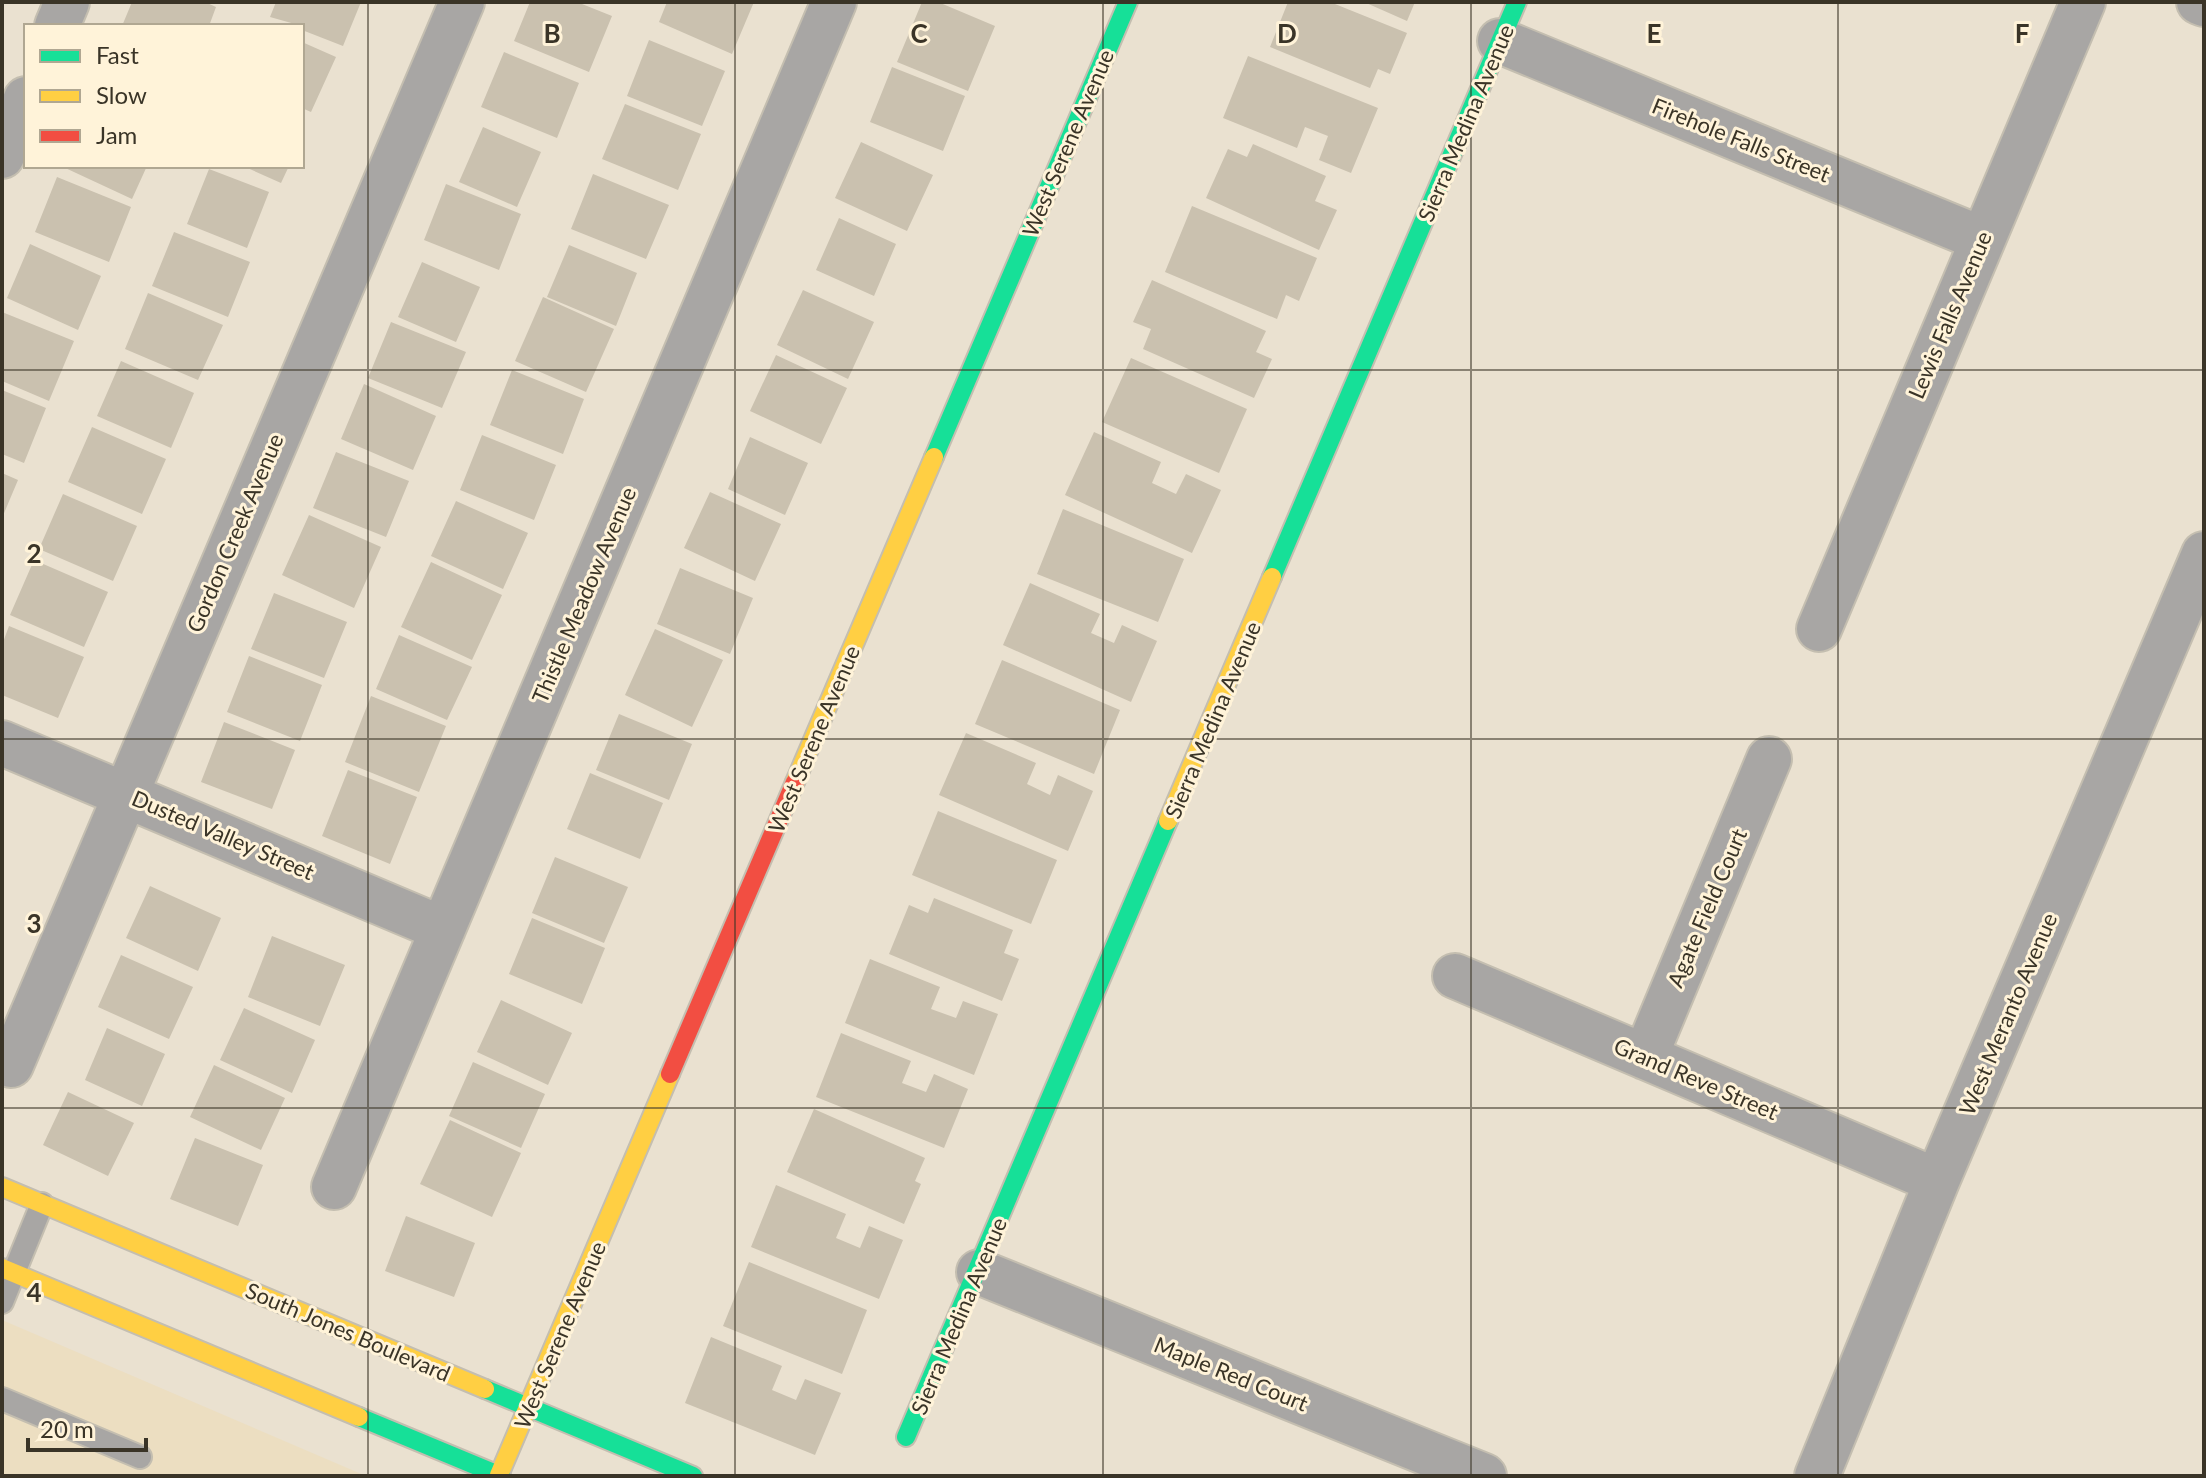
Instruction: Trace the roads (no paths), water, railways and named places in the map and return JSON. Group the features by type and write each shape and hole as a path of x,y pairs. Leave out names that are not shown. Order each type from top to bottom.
{"street":[{"path":"58,24 67,2"},
{"name":"Gordon Creek Avenue","path":"11,1065 123,793 462,2"},
{"name":"Thistle Meadow Avenue","path":"334,1187 834,2"},
{"name":"West Serene Avenue","path":"500,1476 1128,2"},
{"name":"Lewis Falls Avenue","path":"1819,629 2083,2"},
{"name":"Firehole Falls Street","path":"1509,22 1982,239"},
{"name":"Sierra Medina Avenue","path":"906,1437 979,1272 1509,22"},
{"path":"2,156 24,104"},
{"name":"West Meranto Avenue","path":"1817,1476 1937,1181 2204,554"},
{"name":"Dusted Valley Street","path":"2,743 443,929"},
{"name":"Agate Field Court","path":"1645,1057 1769,759"},
{"name":"Grand Reve Street","path":"1455,976 1937,1181"},
{"name":"South Jones Boulevard","path":"2,1187 693,1476"},
{"path":"8,1270 500,1476"},
{"name":"Maple Red Court","path":"979,1272 1484,1476"}],"lane":[{"path":"2,1302 8,1270 42,1204"},
{"path":"2,1399 140,1457"}]}
